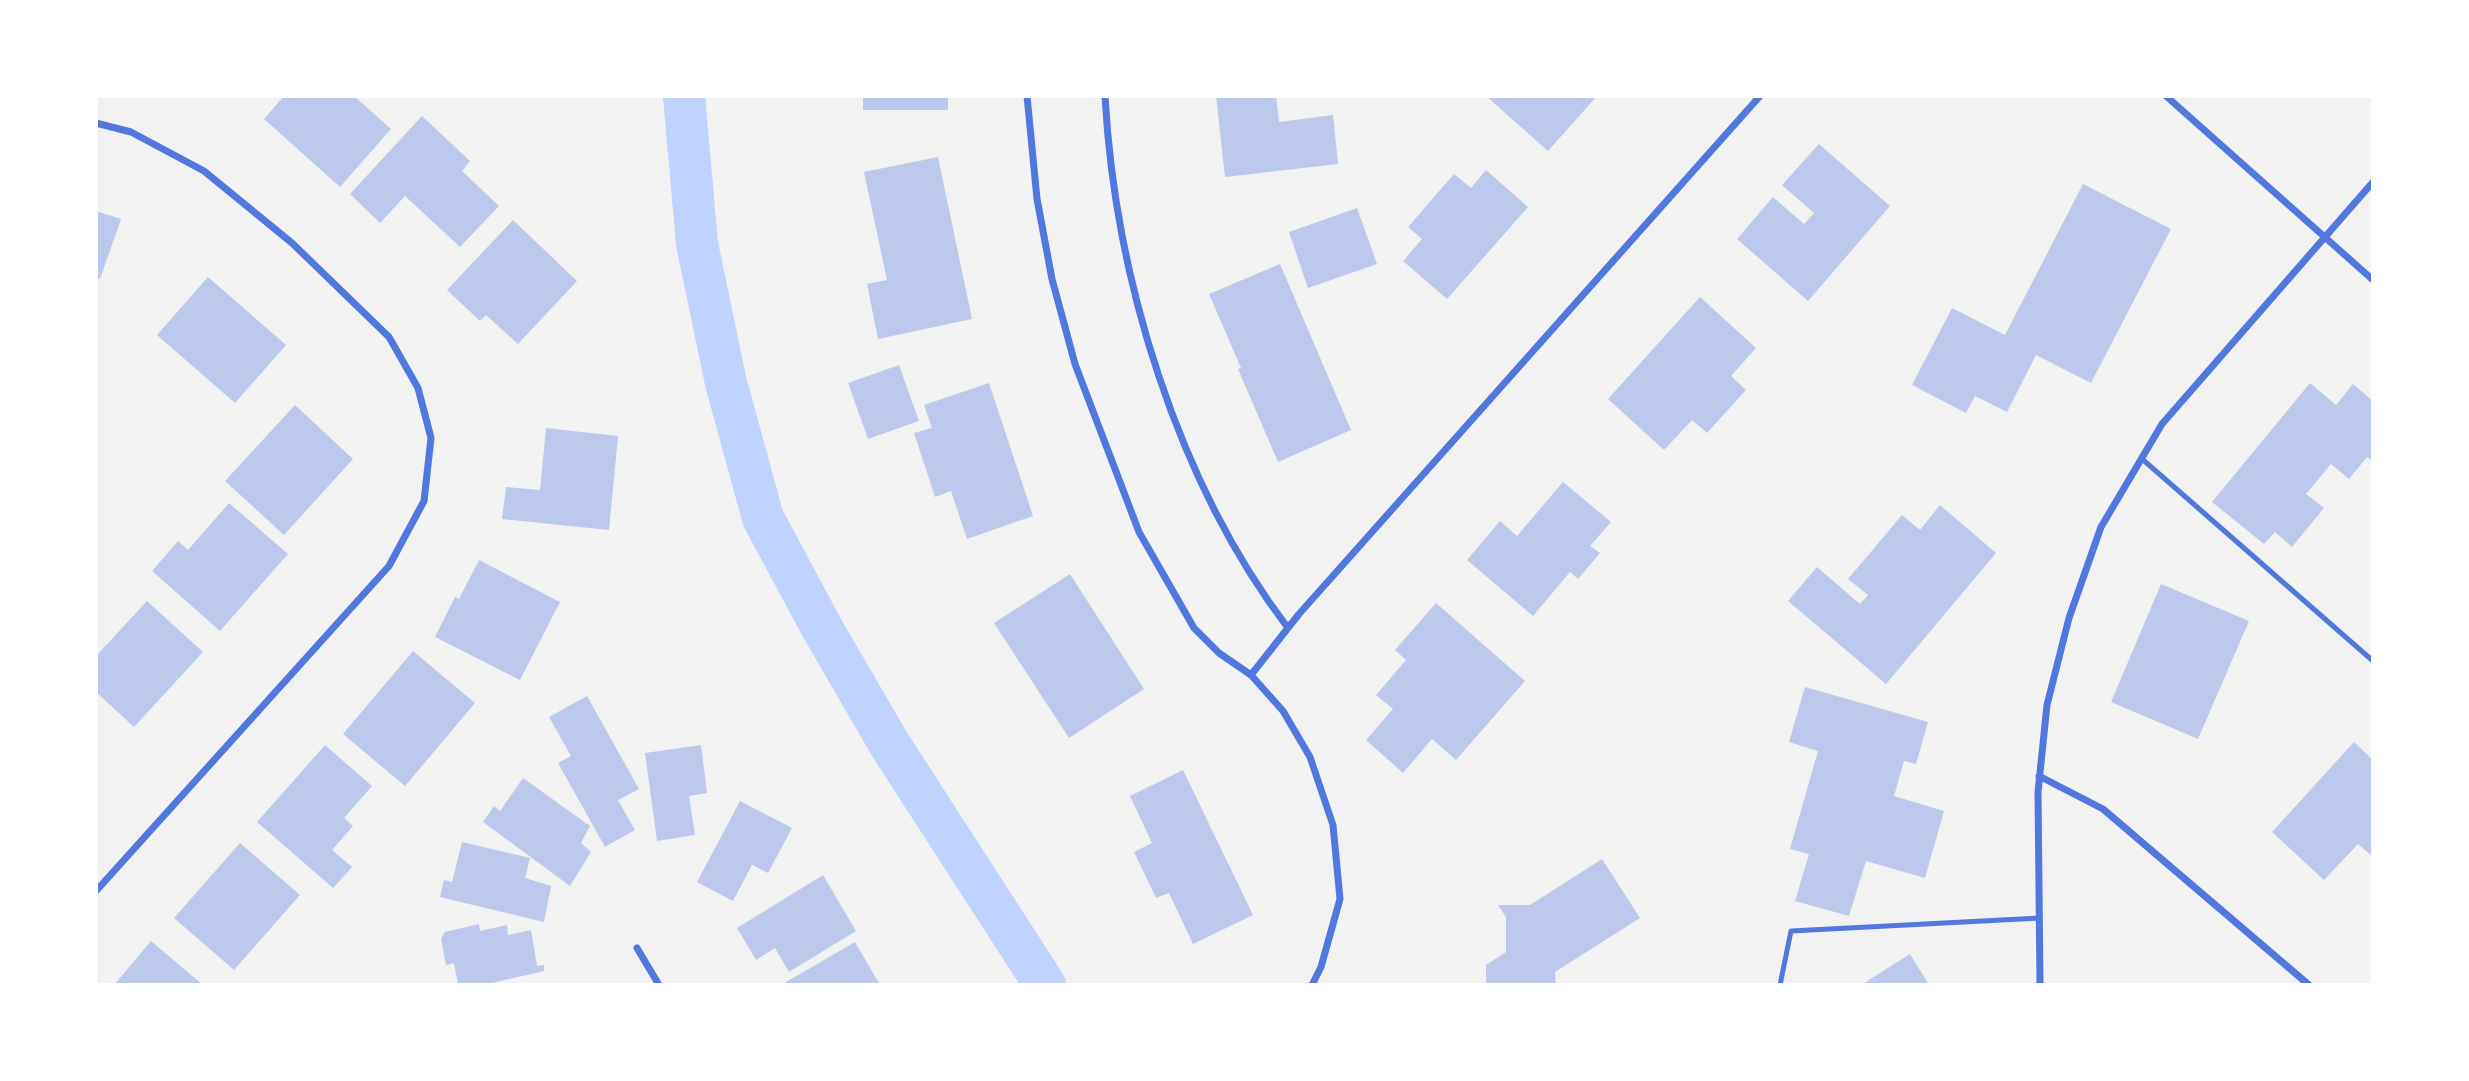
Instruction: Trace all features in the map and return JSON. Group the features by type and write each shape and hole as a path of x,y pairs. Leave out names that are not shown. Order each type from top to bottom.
{"street":[{"path":"1027,96 1037,199 1052,279 1075,364 1107,454 1139,532 1194,628 1219,653 1251,675 1283,711 1310,757 1333,825 1340,899 1321,967 1312,985"},
{"path":"1105,96 1116,205 1135,295 1158,373 1183,441 1213,503 1263,595 1288,628"},
{"path":"1251,675 1288,628 1760,96"},
{"path":"2166,96 2373,280"},
{"path":"96,124 131,132 204,171 292,243 389,337 418,388 431,438 424,501 389,566 96,891"},
{"path":"2040,985 2039,776 2047,705 2069,618 2101,527 2162,424 2373,182"},
{"path":"2039,776 2103,810 2309,985"},
{"path":"637,948 659,985"}],"lane":[{"path":"2141,458 2373,660"},
{"path":"1780,985 1791,931 2040,918"}],"building":[{"path":"284,96 354,96 391,129 340,187 264,119"},
{"path":"863,96 948,96 948,110 863,110"},
{"path":"1216,96 1276,96 1279,122 1333,115 1338,164 1225,177"},
{"path":"1486,96 1597,96 1548,151"},
{"path":"422,116 470,161 462,171 499,206 460,247 405,196 380,223 350,194"},
{"path":"1819,144 1890,206 1808,301 1737,239 1773,197 1804,224 1814,213 1782,185"},
{"path":"938,157 972,319 878,339 867,284 887,280 864,172"},
{"path":"1486,170 1528,207 1447,299 1403,261 1422,239 1408,227 1454,174 1471,188"},
{"path":"2083,184 2171,229 2091,383 2036,355 2007,412 1975,396 1966,413 1912,385 1952,308 2005,335"},
{"path":"1357,208 1377,264 1308,288 1289,232"},
{"path":"96,211 121,219 100,279 96,278"},
{"path":"513,220 577,281 518,344 486,315 480,321 447,290"},
{"path":"1280,264 1351,430 1278,462 1209,294"},
{"path":"208,277 286,345 235,403 157,335"},
{"path":"1700,297 1756,348 1731,376 1746,390 1707,433 1692,420 1664,450 1608,399"},
{"path":"899,365 919,421 868,439 848,383"},
{"path":"989,383 1033,516 967,539 951,491 935,497 914,433 932,428 924,405"},
{"path":"2310,383 2336,405 2353,384 2373,401 2373,461 2367,457 2349,479 2331,464 2306,494 2324,508 2292,547 2275,532 2264,544 2212,502"},
{"path":"295,405 353,459 284,535 225,481"},
{"path":"546,428 618,436 609,530 502,519 506,487 540,490"},
{"path":"1563,482 1611,522 1590,546 1600,553 1578,579 1570,572 1533,616 1467,560 1500,521 1517,536"},
{"path":"229,503 288,554 220,631 152,571 178,541 188,550"},
{"path":"1940,505 1996,553 1886,684 1788,601 1817,567 1860,604 1868,595 1848,579 1902,515 1920,530"},
{"path":"479,560 560,602 520,680 435,637 455,597 459,599"},
{"path":"1070,574 1144,689 1069,738 994,623"},
{"path":"2161,584 2249,621 2198,739 2111,702"},
{"path":"147,601 203,652 134,727 96,692 96,656"},
{"path":"1436,603 1525,681 1456,760 1432,739 1403,773 1366,740 1393,709 1376,695 1406,660 1395,650"},
{"path":"413,651 475,703 405,786 343,734"},
{"path":"1805,687 1928,722 1916,764 1904,761 1894,796 1944,811 1925,878 1866,861 1849,916 1795,901 1809,854 1790,849 1818,751 1789,742"},
{"path":"587,696 639,789 618,800 635,830 605,847 558,763 571,756 549,717"},
{"path":"2354,742 2373,760 2373,857 2358,844 2324,880 2272,832"},
{"path":"325,745 372,786 344,818 353,826 332,850 352,867 333,888 257,822"},
{"path":"701,745 707,793 689,796 695,835 657,841 645,753"},
{"path":"1183,770 1253,915 1193,944 1169,893 1156,898 1134,852 1152,843 1130,796"},
{"path":"523,778 590,826 581,843 591,852 570,886 483,822 494,806 500,811"},
{"path":"740,801 792,828 768,873 752,865 733,901 697,882"},
{"path":"462,842 530,858 525,878 551,886 544,922 440,897 444,880 452,882"},
{"path":"240,843 300,895 234,970 174,918"},
{"path":"1602,859 1640,918 1555,972 1556,985 1486,985 1486,965 1506,952 1506,917 1498,905 1530,905"},
{"path":"823,875 856,931 789,972 775,948 756,960 737,928"},
{"path":"479,924 480,931 507,925 508,935 531,930 537,966 544,965 544,971 483,985 458,985 454,963 446,965 441,938 445,932"},
{"path":"151,941 203,985 114,985"},
{"path":"855,942 880,985 781,985"},
{"path":"1910,954 1929,985 1861,985"}],"waterway":[{"path":"684,96 697,244 726,383 763,518 822,628 890,745 1045,985"}]}
